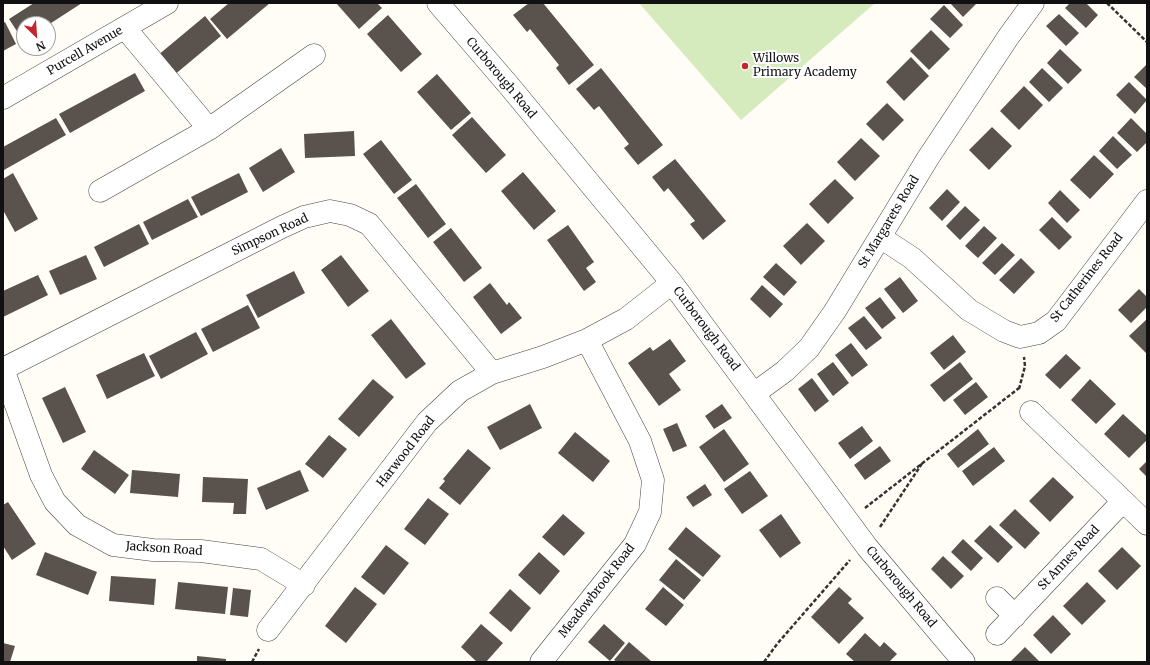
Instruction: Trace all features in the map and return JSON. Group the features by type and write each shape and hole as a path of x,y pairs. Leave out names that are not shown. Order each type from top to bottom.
{"street":[{"name":"Curborough Road","path":"438,3 516,94 672,283 755,393 867,547 964,662"},
{"name":"St Margarets Road","path":"755,393 784,371 809,348 835,311 928,158 1015,40 1033,3"},
{"name":"Purcell Avenue","path":"3,98 125,28 154,6"},
{"path":"125,28 210,129"},
{"path":"100,191 210,129 314,55"},
{"name":"St Catherines Road","path":"1020,337 1039,333 1056,321 1147,201"},
{"name":"Simpson Road","path":"3,369 282,227 304,217 330,211 350,215 369,224 492,373"},
{"path":"880,237 912,258 969,310 1004,331 1020,337"},
{"name":"Harwood Road","path":"268,630 304,585 427,422 460,391 492,373 543,357 586,340 626,319 672,283"},
{"name":"Meadowbrook Road","path":"541,662 635,544 650,512 653,480 640,441 586,340"},
{"name":"Jackson Road","path":"3,369 41,475 55,502 77,526 113,545 153,550 201,551 261,559 304,585"},
{"path":"1035,422 1147,524"},
{"name":"St Annes Road","path":"997,634 1123,501"},
{"path":"997,598 1015,616"}],"path":[{"path":"1107,3 1147,42"},
{"path":"848,521 1019,388 1025,366 1020,337"},
{"path":"764,662 777,644 845,565 867,547 923,462"}],"green space":[{"name":"Willows Primary Academy","path":"639,3 875,3 741,120"}],"building":[{"path":"34,3 82,3 56,20 56,16 16,16 16,30 9,19"},
{"path":"229,3 270,3 227,39 210,19"},
{"path":"336,3 377,3 382,8 359,29"},
{"path":"529,3 543,3 594,65 569,85 556,68 559,65 530,29 527,32 513,15"},
{"path":"950,3 977,3 963,17"},
{"path":"1070,3 1086,3 1098,15 1086,28 1065,8"},
{"path":"944,5 963,25 950,38 930,19"},
{"path":"1059,14 1079,33 1066,46 1046,26"},
{"path":"388,15 422,54 401,72 367,34"},
{"path":"205,16 221,36 173,76 157,56"},
{"path":"5,22 16,44 3,51 3,23"},
{"path":"931,30 950,49 929,70 910,51"},
{"path":"1060,49 1082,70 1068,84 1047,63"},
{"path":"911,57 929,76 904,101 886,82"},
{"path":"1147,64 1147,89 1134,77"},
{"path":"601,68 663,145 638,165 624,148 629,144 599,106 594,110 576,89"},
{"path":"1042,68 1063,88 1049,102 1029,82"},
{"path":"135,73 145,91 70,133 59,114"},
{"path":"437,74 471,113 451,130 417,92"},
{"path":"1129,82 1147,100 1135,114 1116,95"},
{"path":"1024,86 1043,105 1019,130 1000,111"},
{"path":"887,103 904,120 883,141 866,124"},
{"path":"472,117 506,155 486,173 452,135"},
{"path":"56,118 66,135 4,170 3,147"},
{"path":"1131,118 1147,134 1147,142 1137,152 1117,133"},
{"path":"992,127 1012,146 989,170 969,150"},
{"path":"354,131 355,156 305,158 304,134"},
{"path":"1113,136 1132,155 1117,169 1099,151"},
{"path":"861,138 880,156 855,181 837,162"},
{"path":"381,140 412,180 394,194 363,154"},
{"path":"281,148 295,172 263,192 249,168"},
{"path":"1094,155 1114,174 1090,199 1070,180"},
{"path":"675,159 726,221 703,240 690,224 695,221 668,188 664,192 652,177"},
{"path":"523,172 556,211 534,230 501,191"},
{"path":"13,173 38,219 15,232 3,210 3,179"},
{"path":"239,173 248,192 201,216 191,197"},
{"path":"835,179 854,198 828,224 809,204"},
{"path":"416,184 446,224 428,238 397,198"},
{"path":"947,189 960,202 942,221 929,208"},
{"path":"1060,190 1080,210 1067,223 1048,203"},
{"path":"188,199 198,217 152,240 143,222"},
{"path":"965,206 980,220 960,240 946,226"},
{"path":"1052,217 1072,237 1059,250 1039,230"},
{"path":"807,223 825,241 801,265 783,246"},
{"path":"139,224 149,244 104,267 94,247"},
{"path":"568,225 594,262 586,268 596,282 584,291 547,240"},
{"path":"984,226 997,238 978,258 965,246"},
{"path":"451,228 482,268 464,282 433,242"},
{"path":"1002,243 1015,255 995,275 982,263"},
{"path":"86,255 97,279 60,295 49,271"},
{"path":"341,255 369,291 348,307 321,270"},
{"path":"1021,258 1035,272 1014,294 999,280"},
{"path":"776,263 797,282 784,296 763,277"},
{"path":"294,271 305,293 258,318 246,295"},
{"path":"38,275 48,295 3,317 3,291"},
{"path":"900,277 918,301 903,313 884,289"},
{"path":"490,283 507,305 509,302 522,318 501,334 473,297"},
{"path":"762,285 783,304 770,318 750,299"},
{"path":"1139,289 1147,297 1147,307 1131,323 1118,310"},
{"path":"880,297 896,318 882,329 865,308"},
{"path":"248,305 260,328 213,352 201,329"},
{"path":"864,316 882,338 866,350 848,328"},
{"path":"391,319 426,364 406,379 371,335"},
{"path":"1147,319 1147,354 1129,336"},
{"path":"196,332 208,354 161,379 149,356"},
{"path":"953,335 966,352 944,370 930,353"},
{"path":"670,339 686,361 669,374 681,390 659,406 628,363 650,347 653,351"},
{"path":"851,343 868,365 852,377 835,355"},
{"path":"144,353 155,376 107,399 96,375"},
{"path":"1066,354 1081,368 1060,389 1045,375"},
{"path":"833,362 849,383 833,396 817,374"},
{"path":"960,362 973,379 944,402 930,385"},
{"path":"812,378 829,401 815,412 798,389"},
{"path":"373,379 394,397 359,437 338,419"},
{"path":"1090,379 1116,404 1096,424 1071,400"},
{"path":"976,382 988,397 965,415 953,400"},
{"path":"65,387 86,432 63,443 42,398"},
{"path":"530,404 542,428 500,450 487,427"},
{"path":"722,404 732,418 714,429 705,416"},
{"path":"1123,414 1147,436 1147,440 1129,458 1104,434"},
{"path":"677,423 687,446 673,452 663,429"},
{"path":"862,426 873,441 850,459 838,443"},
{"path":"724,429 749,464 724,482 699,447"},
{"path":"978,429 989,444 958,468 947,454"},
{"path":"575,432 610,461 593,482 558,453"},
{"path":"329,435 347,449 323,478 305,464"},
{"path":"880,446 891,461 865,480 854,465"},
{"path":"994,447 1005,461 973,486 962,471"},
{"path":"468,449 491,468 460,505 439,488 445,481 443,479"},
{"path":"94,450 129,475 115,494 81,469"},
{"path":"1147,461 1147,477 1139,469"},
{"path":"132,470 180,474 178,497 130,493"},
{"path":"300,470 309,491 266,510 257,488"},
{"path":"750,471 768,496 742,514 724,489"},
{"path":"203,477 248,479 246,514 233,514 234,503 202,502"},
{"path":"1053,477 1074,497 1050,522 1029,501"},
{"path":"705,484 712,495 693,507 686,497"},
{"path":"428,498 449,514 425,545 404,529"},
{"path":"8,502 36,544 12,560 3,546 3,505"},
{"path":"1015,509 1040,533 1025,549 999,525"},
{"path":"563,514 585,533 564,556 542,537"},
{"path":"781,514 801,543 780,558 759,530"},
{"path":"990,525 1013,547 998,563 974,541"},
{"path":"686,527 721,556 703,577 668,549"},
{"path":"963,539 983,558 971,571 951,552"},
{"path":"386,545 409,563 384,595 361,577"},
{"path":"1122,547 1141,566 1117,590 1098,571"},
{"path":"45,552 97,572 88,595 36,575"},
{"path":"539,552 560,571 540,595 518,575"},
{"path":"943,556 964,576 951,589 931,569"},
{"path":"676,559 701,580 684,600 659,580"},
{"path":"111,576 156,579 154,605 109,601"},
{"path":"178,582 228,587 225,614 175,609"},
{"path":"1087,582 1106,601 1082,625 1063,606"},
{"path":"355,587 377,604 346,643 325,626"},
{"path":"663,587 684,605 666,626 645,609"},
{"path":"839,587 852,599 848,603 864,618 839,644 811,617"},
{"path":"233,588 251,590 248,617 230,615"},
{"path":"510,589 531,608 511,632 489,613"},
{"path":"1053,615 1071,634 1051,654 1033,635"},
{"path":"481,624 503,643 486,662 477,662 461,647"},
{"path":"604,624 625,643 610,661 588,642"},
{"path":"865,633 880,647 884,642 897,654 889,662 855,662 846,654"},
{"path":"629,642 651,661 617,662 614,660"},
{"path":"3,643 15,646 10,662 3,662"},
{"path":"1025,647 1040,662 1010,662"},
{"path":"197,656 226,659 226,662 197,662"}],"place":[{"name":"Willows Primary Academy","path":"745,66"}]}
